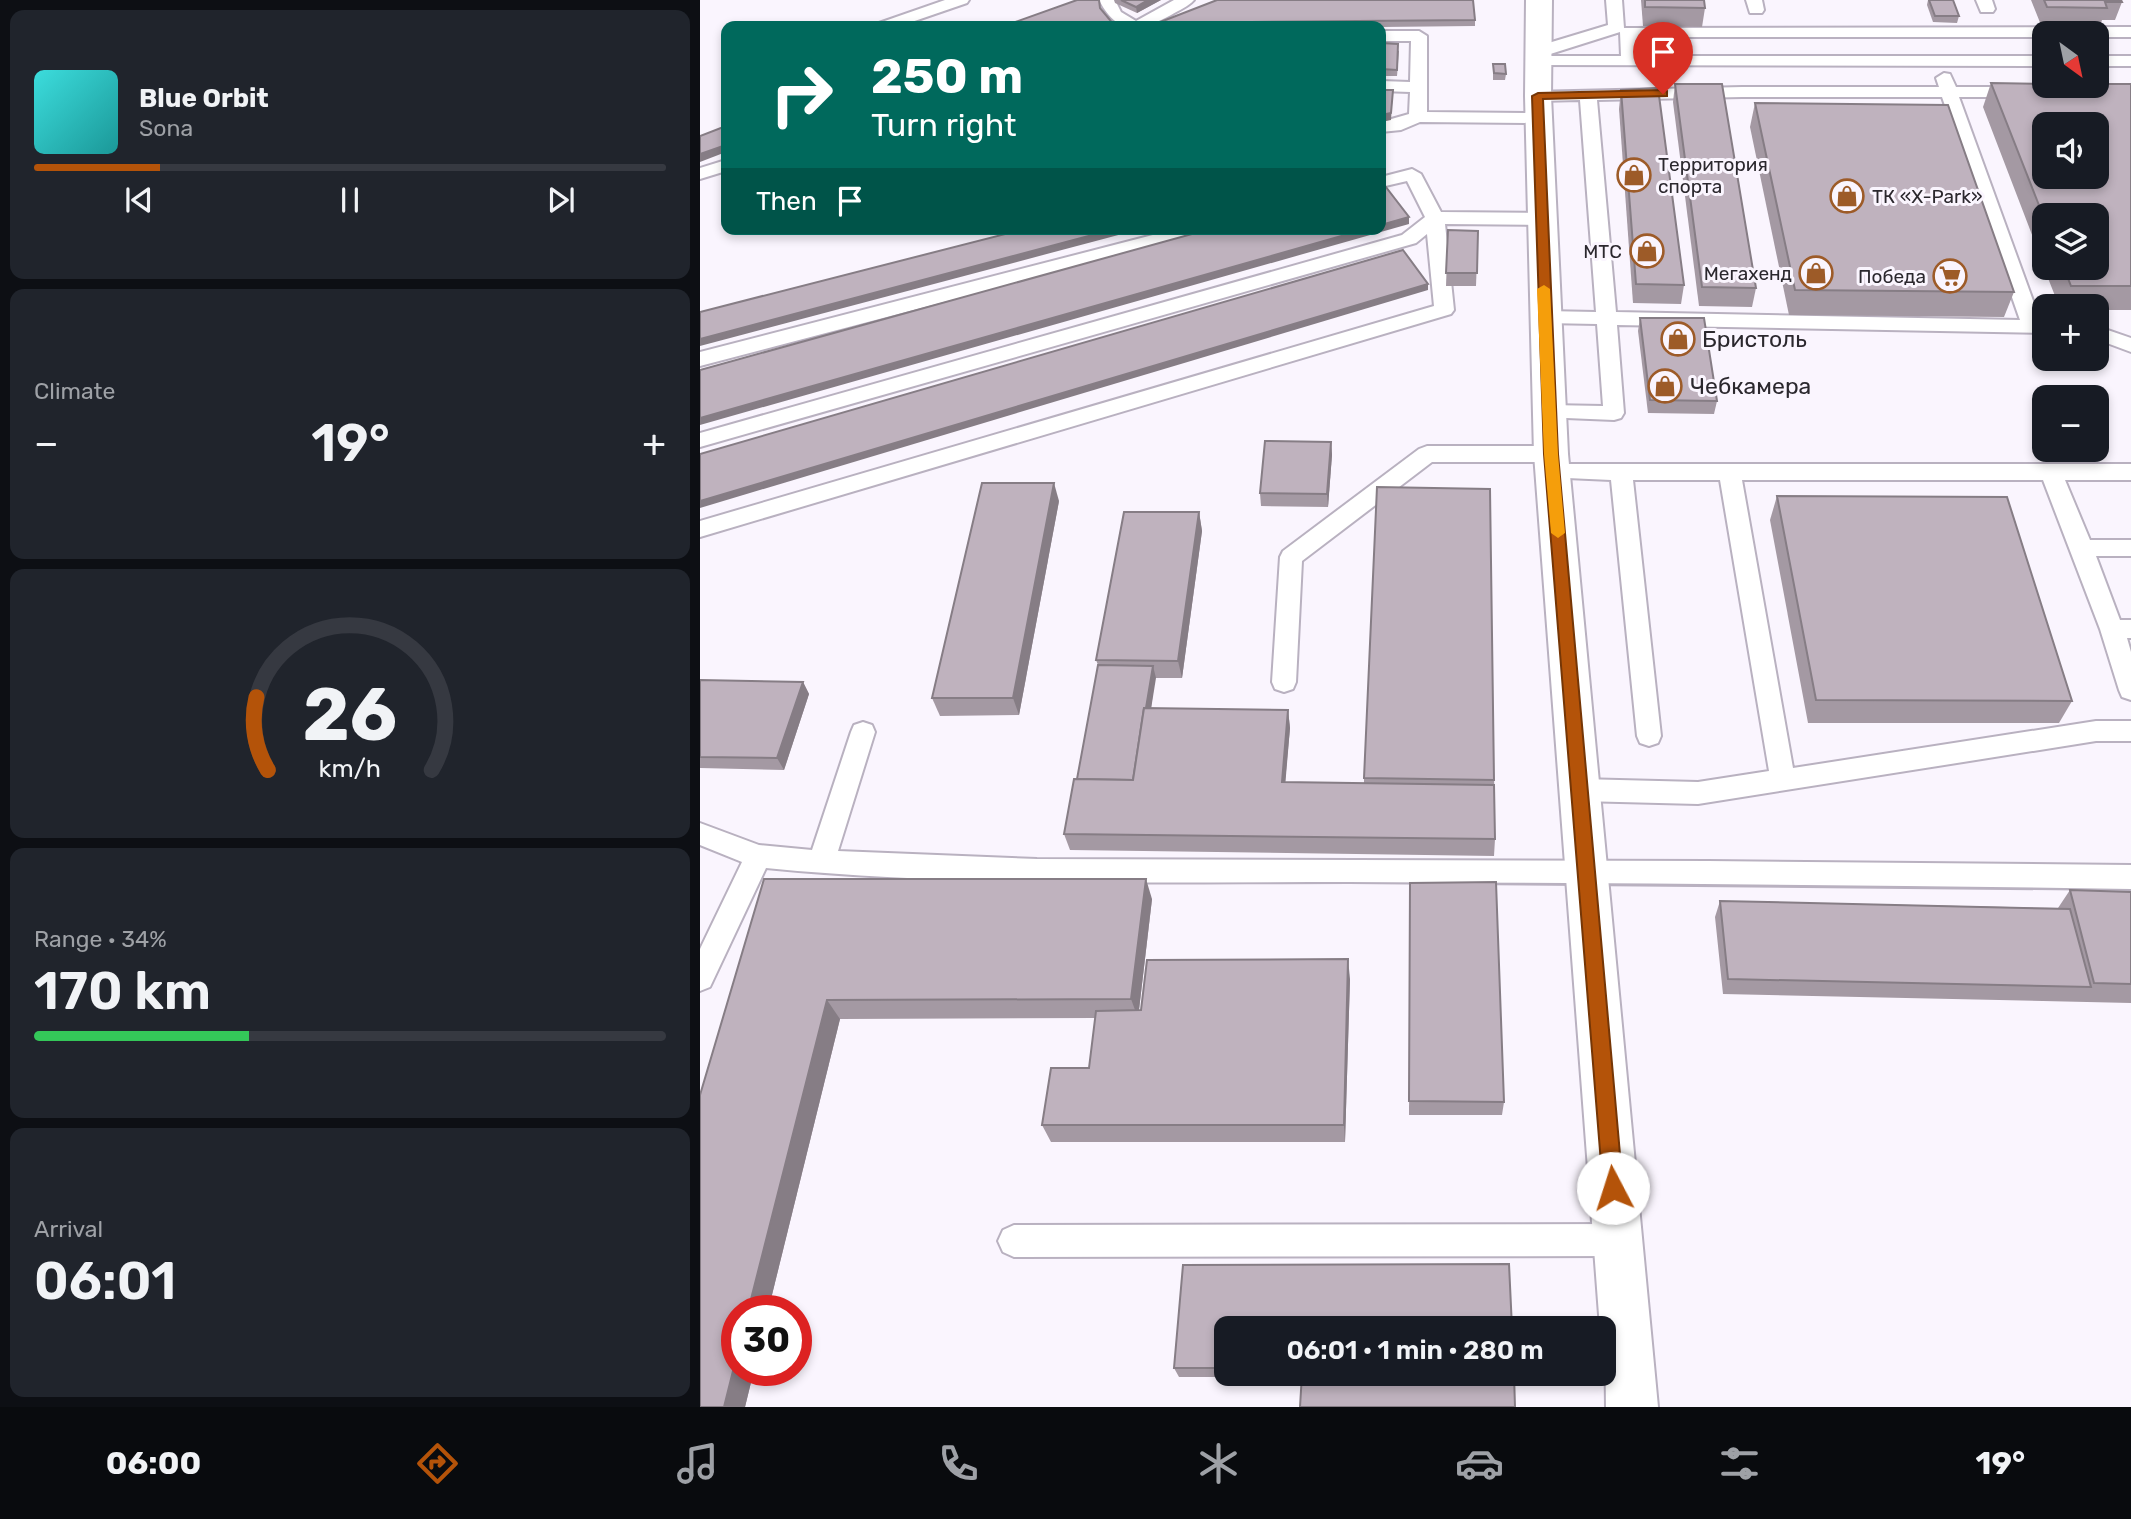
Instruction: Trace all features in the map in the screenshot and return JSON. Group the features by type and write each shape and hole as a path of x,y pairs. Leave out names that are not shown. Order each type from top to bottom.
{"street":[{"path":"1539,0 1538,107 1552,463 1632,1407"}],"lane":[{"path":"903,0 926,12"},
{"path":"900,21 961,0"},
{"path":"1107,0 1115,15 1126,21"},
{"path":"1146,21 1186,0"},
{"path":"1539,56 1616,28 1614,0"},
{"path":"1630,61 1628,32 2131,33"},
{"path":"1926,32 2032,311"},
{"path":"1386,36 1419,36 1418,117"},
{"path":"1539,56 1630,61 2032,61"},
{"path":"2109,61 2131,61"},
{"path":"1386,86 1418,87"},
{"path":"1386,127 1418,117 1538,107 1588,95 2032,92"},
{"path":"1549,412 1614,413 1588,95"},
{"path":"700,174 721,167"},
{"path":"700,529 1444,310 1435,218 1412,174 1386,181"},
{"path":"700,440 1409,239 1435,218 1542,219"},
{"path":"700,359 1176,235"},
{"path":"1545,317 2032,327"},
{"path":"2109,330 2131,329"},
{"path":"2109,336 2131,345"},
{"path":"1284,682 1291,557 1427,454 1552,463 1622,472 2131,472"},
{"path":"1622,472 1649,736"},
{"path":"1730,472 1783,781"},
{"path":"2051,472 2082,548 2122,629 2131,691"},
{"path":"2082,548 2131,548"},
{"path":"1580,790 1698,793 2096,731 2131,731"},
{"path":"821,862 863,732"},
{"path":"700,834 758,856 821,862 1037,870 1586,871 2131,877"},
{"path":"700,978 758,856"},
{"path":"1014,1241 1617,1240"}],"building":[{"path":"1077,0 1099,0 1100,8 1111,21 1018,21"},
{"path":"1121,0 1148,0 1136,7"},
{"path":"1217,0 1473,0 1475,20 1363,21 1163,21"},
{"path":"1645,0 1704,0 1705,8 1645,7"},
{"path":"1929,0 1953,0 1959,16 1935,16"},
{"path":"2044,0 2122,2 2105,2 2107,8 2047,7"},
{"path":"1386,43 1398,44 1397,70 1386,69"},
{"path":"1493,64 1505,64 1506,74 1494,73"},
{"path":"1991,83 2032,84 2032,98 2109,98 2109,84 2131,84 2131,286 2071,286 2069,280 2109,280 2109,203 2038,203 2033,189 2109,189 2109,112 2032,112 2032,187"},
{"path":"1675,84 1722,84 1756,288 1702,287"},
{"path":"1658,88 1684,285 1636,284 1621,90"},
{"path":"1386,90 1393,90 1391,113 1386,114"},
{"path":"1755,103 1948,105 2014,292 1795,290"},
{"path":"721,128 721,147 700,154 700,136"},
{"path":"1386,187 1409,217 1386,224"},
{"path":"1448,230 1478,231 1477,273 1446,273"},
{"path":"1002,235 1092,235 700,339 700,312"},
{"path":"1188,235 1345,235 700,418 700,370"},
{"path":"1403,250 1428,284 700,501 700,454"},
{"path":"1640,318 1704,318 1717,401 1650,400"},
{"path":"1265,441 1331,442 1327,494 1260,493"},
{"path":"982,483 1054,483 1013,698 932,698"},
{"path":"1377,487 1490,489 1494,780 1364,778"},
{"path":"1777,496 2007,497 2072,701 1816,700"},
{"path":"1124,512 1199,512 1178,661 1096,660"},
{"path":"1098,665 1153,666 1133,780 1077,779"},
{"path":"700,680 803,682 777,758 700,757"},
{"path":"1144,708 1288,710 1282,782 1494,785 1495,839 1064,834 1074,779 1133,780"},
{"path":"764,879 1146,879 1131,999 827,1000 752,1295 721,1295 721,1386 729,1386 724,1407 700,1407 700,1095"},
{"path":"1496,882 1504,1102 1409,1101 1410,883"},
{"path":"2070,890 2131,892 2131,984 2094,983"},
{"path":"1720,901 2070,909 2091,987 1728,979"},
{"path":"1348,959 1344,1125 1042,1125 1051,1068 1089,1068 1096,1011 1141,1010 1147,960"},
{"path":"1509,1264 1511,1316 1214,1316 1214,1368 1174,1368 1183,1265"},
{"path":"1301,1386 1514,1386 1515,1407 1300,1407"}],"slow traffic":[{"path":"1544,289 1551,454 1558,533"}],"place":[{"name":"Территория спорта","path":"1634,175"},
{"name":"ТК «X-Park»","path":"1847,196"},
{"name":"МТС","path":"1647,251"},
{"name":"Мегахенд","path":"1816,273"},
{"name":"Победа","path":"1950,276"},
{"name":"Бристоль","path":"1678,339"},
{"name":"Чебкамера","path":"1665,386"}],"route":[{"path":"1613,1188 1551,454 1538,96 1663,94"}]}
